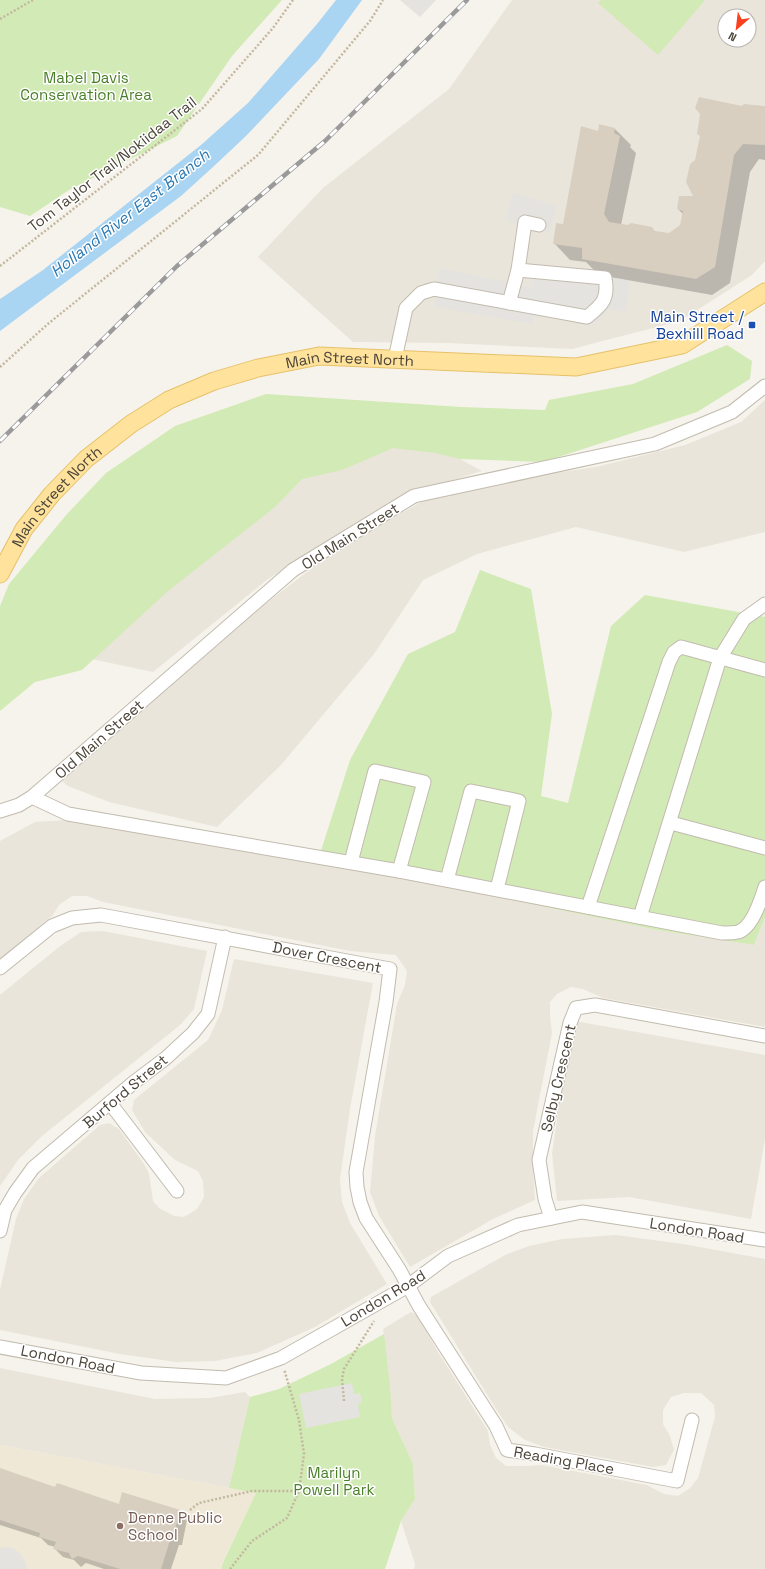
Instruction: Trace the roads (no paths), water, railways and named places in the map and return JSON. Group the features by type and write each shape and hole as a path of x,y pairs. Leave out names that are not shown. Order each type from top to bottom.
{"main road":[{"name":"Main Street North","path":"0,574 24,529 52,494 86,459 131,424 169,400 214,381 258,368 319,356 576,367 682,345 765,292"}],"street":[{"path":"509,302 518,270 526,222 539,225"},
{"path":"395,359 406,308 421,293 434,289 587,317 602,305 607,288 605,278 518,270"},
{"name":"Old Main Street","path":"0,811 19,805 32,797 293,570 414,496 655,444 732,412 765,386"},
{"path":"640,917 671,823 720,658 744,620 765,604"},
{"path":"588,907 671,657 674,652 681,647 765,670"},
{"path":"351,862 375,771 424,782 399,871"},
{"path":"447,880 471,791 519,801 497,889"},
{"path":"32,797 68,814 351,862 722,933 739,932 748,925 759,906 765,887"},
{"path":"671,823 765,848"},
{"name":"Dover Crescent","path":"0,968 52,926 72,918 102,915 390,969 386,1002 356,1172 360,1202 366,1218 399,1269 408,1286"},
{"name":"Burford Street","path":"0,1231 5,1210 33,1168 193,1034 208,1014 225,937"},
{"name":"Selby Crescent","path":"551,1218 545,1199 539,1160 570,1023 576,1008 595,1005 765,1036"},
{"path":"110,1103 177,1191"},
{"name":"London Road","path":"0,1347 141,1373 226,1378 281,1358 408,1286 448,1256 518,1225 582,1212 765,1240"},
{"name":"Reading Place","path":"408,1286 496,1426 507,1450 677,1481 692,1420"}],"water":[{"name":"Holland River East Branch","path":"336,0 362,0 319,59 246,136 181,196 0,331 0,299 43,270 201,145 248,103"}],"railway":[{"path":"0,441 177,266 325,141 467,0"}],"place":[{"name":"Main Street / Bexhill Road","path":"752,325"},
{"name":"Denne Public School","path":"120,1526"}],"park label":[{"name":"Mabel Davis Conservation Area","path":"86,86"},
{"name":"Marilyn Powell Park","path":"334,1480"}]}
